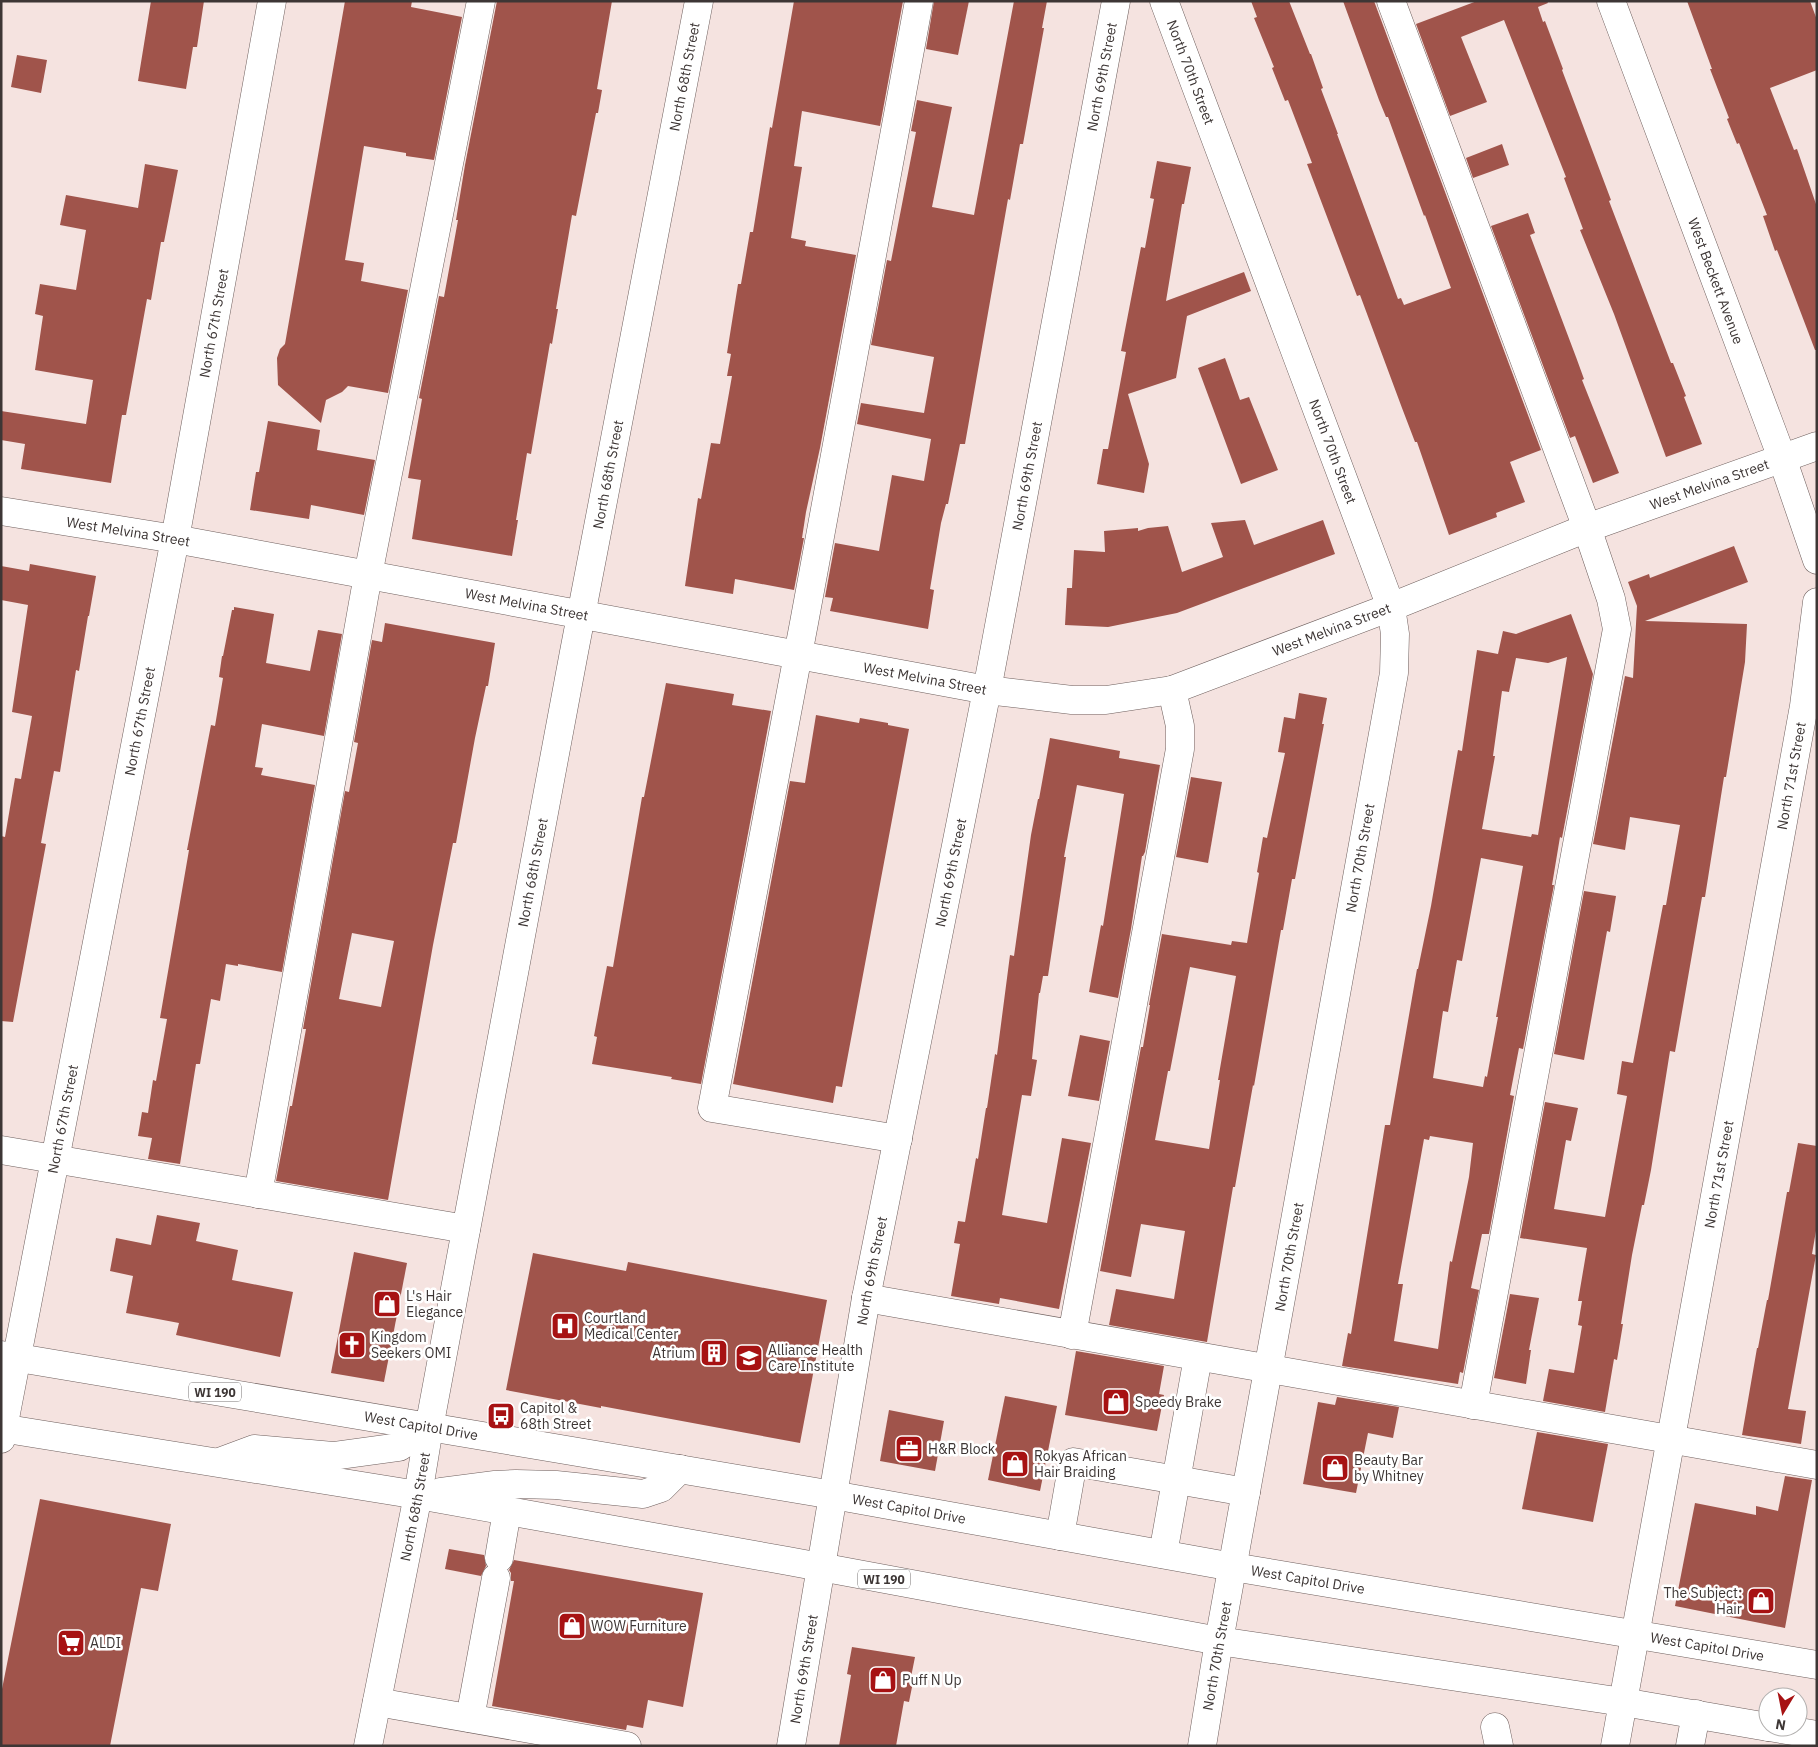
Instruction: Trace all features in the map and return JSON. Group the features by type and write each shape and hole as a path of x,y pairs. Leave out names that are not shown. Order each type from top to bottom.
{"street":[{"name":"North 67th Street","path":"2,1432 9,1356 54,1160 175,539 272,1"},
{"path":"258,1194 368,575 481,1"},
{"name":"North 68th Street","path":"368,1746 418,1495 466,1229 699,1"},
{"path":"898,1139 712,1108 919,1"},
{"name":"North 69th Street","path":"791,1746 866,1298 987,690 1116,1"},
{"name":"North 70th Street","path":"1164,1 1391,607 1395,634 1394,672 1219,1641 1202,1746"},
{"path":"1391,1 1587,528 1611,599 1617,629 1473,1406"},
{"name":"West Beckett Avenue","path":"1611,1 1782,458 1817,560"},
{"name":"West Melvina Street","path":"1,511 175,539 987,690 1072,700 1106,700 1172,690 1391,607 1587,528 1817,446"},
{"name":"North 71st Street","path":"1615,1746 1804,706 1817,602"},
{"path":"1072,1335 1180,750 1180,726 1172,690"},
{"path":"1,1150 466,1229"},
{"path":"866,1298 1817,1465"},
{"name":"West Capitol Drive","path":"9,1356 833,1495 1233,1567 1817,1665"},
{"path":"1163,1554 1198,1357"},
{"path":"216,1463 254,1449 333,1456 399,1447 429,1428"},
{"name":"WI 190","path":"2,1432 418,1495 1219,1641 1623,1702 1758,1725"},
{"path":"1060,1536 1073,1462 1246,1492"},
{"path":"418,1495 480,1486 516,1484 643,1494 661,1488 680,1469"},
{"path":"470,1718 507,1511"},
{"path":"376,1702 470,1718 585,1742 627,1746"},
{"path":"1690,1746 1696,1714"}],"building":[{"path":"151,1 204,1 197,47 193,47 186,89 138,81"},
{"path":"345,1 412,1 411,7 462,17 434,160 406,156 406,153 364,146 345,260 364,263 361,281 408,290 388,393 348,386 342,392 326,400 321,423 278,385 277,358 280,349 285,344"},
{"path":"497,1 612,1 597,89 602,90 598,113 596,113 576,216 572,215 552,344 550,343 531,454 527,453 512,556 412,539 421,480 408,478 422,399 419,398 439,296 444,297 458,220 456,220 465,165"},
{"path":"794,1 903,1 880,126 802,111 794,166 802,167 791,238 806,241 805,246 856,255 820,448 806,512 802,538 804,538 794,590 735,579 733,594 685,586 698,498 701,499 711,443 720,444 732,376 727,376 731,354 727,353 738,284 741,284 750,232 753,232 770,127 772,128"},
{"path":"934,1 969,1 958,55 926,49"},
{"path":"1014,1 1047,1 1042,28 1044,28 1023,144 1020,144 1010,200 1008,199 965,444 960,444 948,504 946,504 941,523 930,589 934,590 928,629 830,611 833,598 825,597 835,543 879,551 892,475 924,481 931,439 857,424 861,403 924,413 934,357 871,345 887,260 891,261 916,132 911,131 917,100 952,107 932,207 974,215"},
{"path":"1251,1 1289,1 1311,54 1323,88 1321,89 1398,299 1401,298 1404,305 1451,288 1343,1 1374,1 1541,450 1510,462 1525,502 1496,513 1497,517 1449,535 1417,442 1415,442 1360,295 1357,296 1307,164 1312,163 1288,100 1285,101 1272,68 1274,67 1254,18 1257,17"},
{"path":"1477,1 1547,1 1548,3 1538,7 1543,22 1545,21 1611,200 1609,201 1671,363 1673,363 1686,396 1684,397 1702,444 1666,457 1614,314 1580,230 1583,229 1564,178 1566,177 1504,20 1461,37 1487,102 1450,116 1416,24"},
{"path":"1687,1 1810,1 1817,20 1817,70 1770,88 1794,150 1797,149 1817,207 1817,350 1815,350 1777,250 1775,251 1763,216 1767,215 1739,143 1737,144 1727,119 1729,118"},
{"path":"17,55 47,60 41,93 11,87"},
{"path":"1502,144 1509,165 1473,178 1466,158"},
{"path":"1157,161 1191,167 1184,204 1182,204 1166,301 1244,272 1251,291 1187,316 1176,378 1128,394 1149,464 1144,493 1097,484 1103,449 1108,449 1126,352 1121,351 1141,247 1145,248 1154,199 1150,198"},
{"path":"145,164 178,170 164,242 161,242 151,300 147,299 126,415 122,415 111,483 21,469 25,444 1,440 1,411 86,424 93,380 35,370 43,316 35,314 40,284 76,290 86,230 60,225 66,195 138,208"},
{"path":"1528,213 1535,233 1530,235 1584,379 1582,380 1619,473 1593,483 1575,436 1570,438 1491,226"},
{"path":"1225,358 1240,400 1249,397 1278,470 1241,484 1198,368"},
{"path":"268,421 320,430 317,450 375,460 364,515 311,505 309,519 250,510 256,472 259,472"},
{"path":"1245,520 1254,545 1323,520 1335,554 1177,613 1108,627 1065,625 1067,588 1072,588 1074,550 1105,552 1104,531 1138,528 1138,531 1168,526 1182,572 1223,557 1211,523"},
{"path":"1734,546 1748,582 1645,621 1747,624 1745,662 1705,897 1702,897 1675,1052 1670,1051 1651,1170 1632,1255 1617,1360 1614,1359 1605,1412 1543,1401 1549,1369 1574,1373 1582,1326 1578,1325 1582,1301 1578,1301 1587,1248 1520,1238 1545,1102 1578,1108 1571,1141 1566,1140 1554,1209 1605,1217 1627,1096 1617,1094 1622,1061 1633,1063 1663,905 1666,905 1680,825 1630,817 1625,850 1593,844 1625,676 1633,678 1637,606 1628,582 1649,574 1650,578"},
{"path":"30,564 96,576 79,671 76,670 60,772 54,771 41,843 46,844 13,1022 1,1021 1,836 5,837 15,778 21,779 32,716 12,712 28,605 1,600 1,566 29,571"},
{"path":"234,607 274,614 266,663 310,671 318,630 342,634 324,736 262,724 255,767 263,768 261,775 315,785 282,972 238,964 238,966 226,964 220,1001 211,999 200,1064 196,1064 180,1164 148,1159 152,1138 138,1136 142,1112 148,1113 153,1080 156,1081 167,1019 160,1018 189,850 187,850 211,725 215,726 223,678 219,677 222,656"},
{"path":"1571,614 1593,674 1562,838 1560,837 1552,885 1554,885 1523,1049 1519,1048 1510,1095 1514,1096 1489,1234 1482,1234 1471,1288 1479,1290 1463,1373 1460,1372 1458,1384 1342,1366 1348,1333 1351,1334 1385,1125 1390,1125 1458,750 1462,751 1477,650 1498,654 1503,631 1516,634","holes":["1567,657 1538,835 1532,834 1531,837 1482,829 1495,756 1493,756 1502,691 1509,692 1516,658 1548,663","1481,858 1523,866 1496,1017 1498,1017 1487,1077 1485,1076 1483,1087 1433,1078 1443,1011 1448,1012 1457,960 1462,961","1430,1136 1473,1143 1469,1177 1452,1262 1450,1261 1438,1349 1394,1341 1403,1284 1398,1284 1424,1139 1429,1140"]},
{"path":"385,623 495,643 456,843 453,843 433,945 388,1200 276,1181 306,1029 303,1029 345,791 349,792 358,743 354,742 372,640 382,642","holes":["352,933 394,941 381,1007 339,999"]},
{"path":"666,683 734,694 732,705 771,711 701,1084 671,1079 672,1077 592,1064 597,1037 594,1036 607,966 613,967 642,797 644,797"},
{"path":"1299,693 1327,698 1322,724 1324,724 1295,879 1292,879 1283,930 1281,930 1254,1086 1235,1187 1233,1187 1207,1342 1109,1325 1116,1289 1174,1299 1185,1231 1141,1224 1131,1277 1100,1271 1141,1047 1143,1047 1162,934 1231,945 1232,941 1247,943 1263,837 1267,838 1285,753 1278,752 1284,717 1295,719","holes":["1190,967 1236,976 1218,1080 1220,1080 1209,1149 1155,1140"]},
{"path":"816,715 859,723 860,718 909,729 842,1087 836,1086 833,1103 733,1084 790,781 805,783"},
{"path":"1050,738 1120,751 1119,758 1160,765 1145,852 1142,856 1118,998 1089,992 1101,925 1103,926 1124,794 1077,785 1064,857 1066,857 1048,976 1043,976 1039,993 1032,1059 1037,1060 1031,1096 1022,1095 1002,1215 1047,1223 1062,1138 1091,1143 1059,1309 1000,1298 999,1304 951,1296 960,1244 954,1243 958,1221 965,1222 976,1158 978,1159 995,1054 997,1055 1010,955 1014,956 1031,835"},
{"path":"1191,777 1222,782 1208,863 1176,857"},
{"path":"1584,891 1616,896 1610,932 1607,931 1584,1060 1554,1054"},
{"path":"1080,1035 1110,1041 1099,1101 1068,1096"},
{"path":"1798,1143 1817,1146 1817,1225 1812,1254 1816,1255 1788,1409 1806,1411 1801,1444 1742,1435 1757,1348"},
{"path":"157,1215 200,1223 196,1241 238,1250 232,1280 293,1292 280,1357 176,1335 179,1323 126,1313 133,1276 110,1271 116,1238 151,1245"},
{"path":"354,1252 407,1263 384,1382 331,1373"},
{"name":"Atrium","path":"533,1253 626,1271 628,1262 827,1300 800,1443 506,1390"},
{"path":"1510,1294 1539,1298 1529,1350 1531,1350 1526,1384 1494,1378"},
{"path":"1076,1351 1164,1366 1159,1394 1164,1395 1157,1431 1065,1415"},
{"path":"1005,1396 1057,1406 1040,1491 988,1480"},
{"path":"1337,1397 1399,1407 1393,1438 1368,1433 1356,1493 1303,1484 1318,1402 1335,1405"},
{"path":"889,1410 944,1421 935,1471 880,1461"},
{"path":"1537,1432 1608,1444 1593,1522 1522,1509"},
{"path":"1785,1476 1812,1480 1785,1628 1675,1606 1695,1503 1756,1515 1756,1506 1778,1511"},
{"name":"ALDI","path":"40,1499 171,1524 158,1591 141,1588 110,1746 1,1746 1,1694"},
{"path":"449,1549 484,1555 486,1566 481,1576 445,1569"},
{"path":"514,1560 703,1593 683,1707 648,1700 643,1728 627,1725 626,1730 492,1706 514,1581 511,1581 509,1570"},
{"path":"852,1647 915,1657 911,1677 914,1677 909,1702 904,1701 896,1746 839,1746 851,1675 847,1674"}],"place":[{"name":"L's Hair Elegance","path":"387,1304"},
{"name":"Courtland Medical Center","path":"565,1326"},
{"name":"Kingdom Seekers OMI","path":"352,1345"},
{"name":"Atrium","path":"714,1353"},
{"name":"Alliance Health Care Institute","path":"749,1358"},
{"name":"Speedy Brake","path":"1116,1402"},
{"name":"Capitol & 68th Street","path":"501,1416"},
{"name":"H&R Block","path":"909,1449"},
{"name":"Rokyas African Hair Braiding","path":"1015,1464"},
{"name":"Beauty Bar by Whitney","path":"1335,1468"},
{"name":"The Subject: Hair","path":"1761,1601"},
{"name":"WOW Furniture","path":"572,1626"},
{"name":"ALDI","path":"71,1643"},
{"name":"Puff N Up","path":"883,1680"}]}
